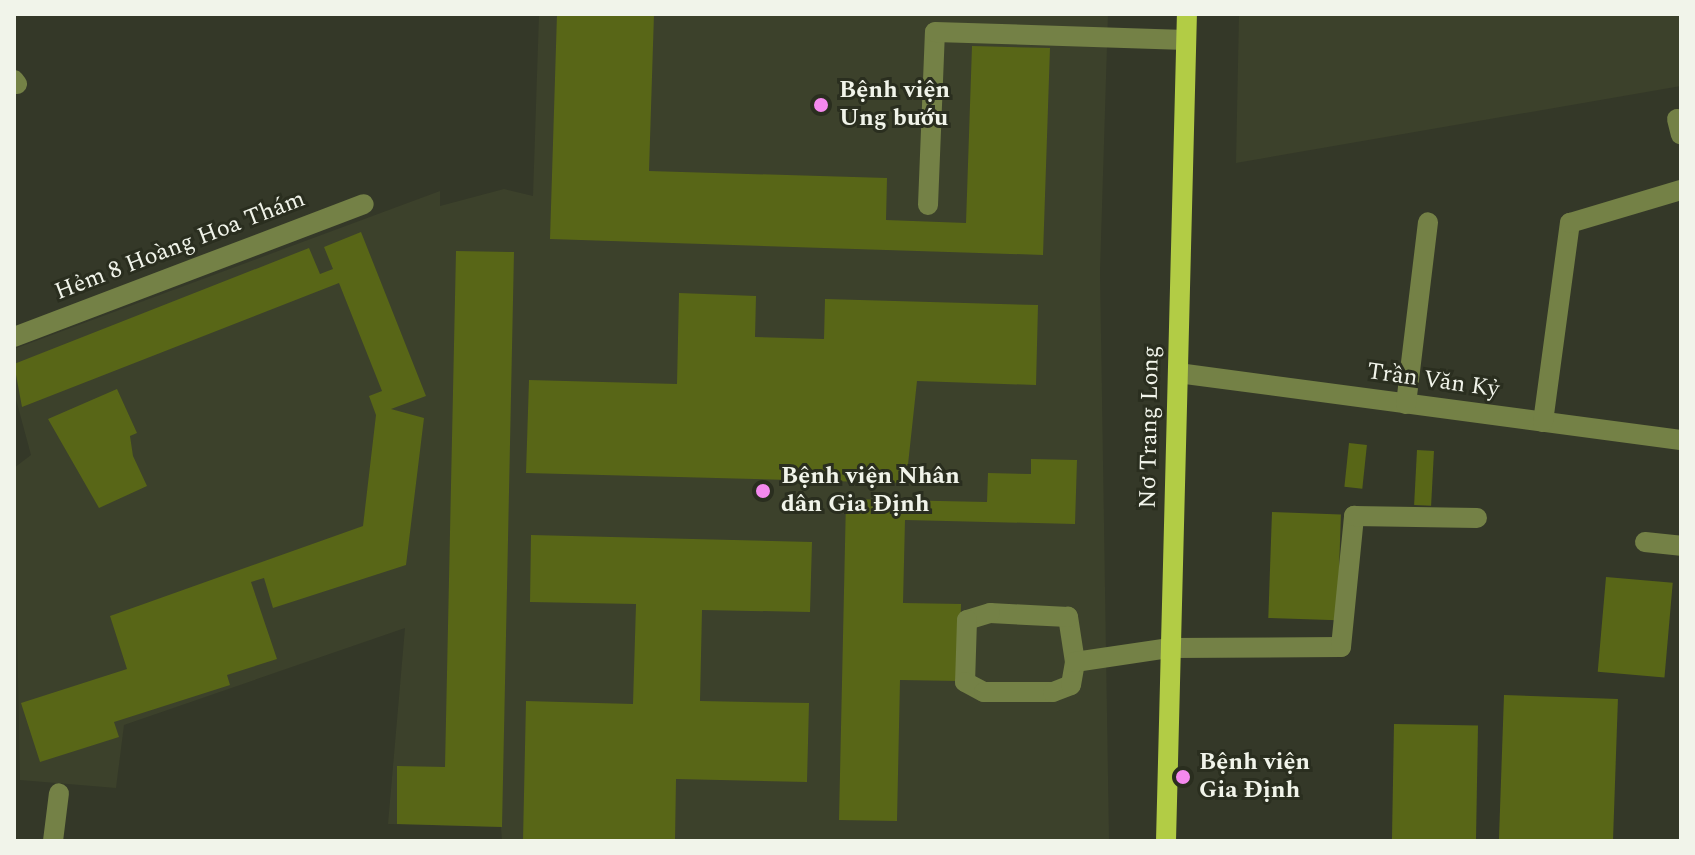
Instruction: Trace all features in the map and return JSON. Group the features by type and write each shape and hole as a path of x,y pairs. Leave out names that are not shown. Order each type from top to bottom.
{"main road":[{"name":"Nơ Trang Long","path":"1166,841 1187,14"}],"street":[{"path":"928,205 935,32 1186,40"},
{"path":"1543,422 1570,223 1681,190"},
{"name":"Hẻm 8 Hoàng Hoa Thám","path":"14,337 364,204"},
{"path":"1406,404 1428,222"},
{"name":"Trần Văn Kỷ","path":"1178,373 1681,440"},
{"path":"1075,662 1170,648 1341,647 1354,516 1477,518"},
{"path":"1645,542 1681,546"},
{"path":"990,613 1068,617 1075,662 1071,685 1053,692 972,689 965,682 967,620 990,613"},
{"path":"53,841 59,793"}],"shaded area":[{"path":"539,14 1108,14 1100,272 1109,841 502,841 501,827 388,824 405,628 124,725 116,788 20,780 14,468 31,455 14,392 14,349 440,191 440,206 504,189 533,196"},
{"path":"1239,14 1681,14 1681,86 1236,163"}],"building":[{"path":"557,14 654,14 649,171 887,178 886,220 966,223 972,46 1050,48 1043,255 550,239"},
{"path":"361,232 426,396 391,409 424,418 406,565 273,608 264,578 251,582 277,659 227,675 230,685 114,722 119,737 40,762 21,703 127,669 110,616 363,526 376,415 369,396 382,391 339,283 22,407 14,364 309,248 320,274 333,269 324,247"},
{"path":"456,251 514,252 502,827 397,824 397,766 445,767"},
{"path":"679,293 756,296 755,337 824,339 825,299 1038,305 1036,385 917,381 906,483 526,473 529,380 677,384"},
{"path":"117,389 137,433 130,436 133,456 147,486 99,508 48,419"},
{"path":"1349,443 1367,445 1362,489 1344,487"},
{"path":"1417,450 1434,451 1431,506 1414,505"},
{"path":"1031,459 1077,460 1075,524 905,520 903,603 961,604 959,681 900,680 897,821 839,820 846,499 987,502 988,473 1031,474"},
{"path":"1272,512 1341,514 1337,620 1268,618"},
{"path":"531,535 812,542 810,612 702,610 700,701 809,703 807,782 676,779 675,841 523,841 526,701 633,704 636,604 530,602"},
{"path":"1606,577 1673,583 1664,677 1598,672"},
{"path":"1504,695 1618,699 1613,841 1499,841"},
{"path":"1394,724 1478,725 1476,841 1392,841"}],"place":[{"name":"Bệnh viện Ung bướu","path":"821,105"},
{"name":"Bệnh viện Nhân dân Gia Định","path":"763,491"},
{"name":"Bệnh viện Gia Định","path":"1183,777"}]}
